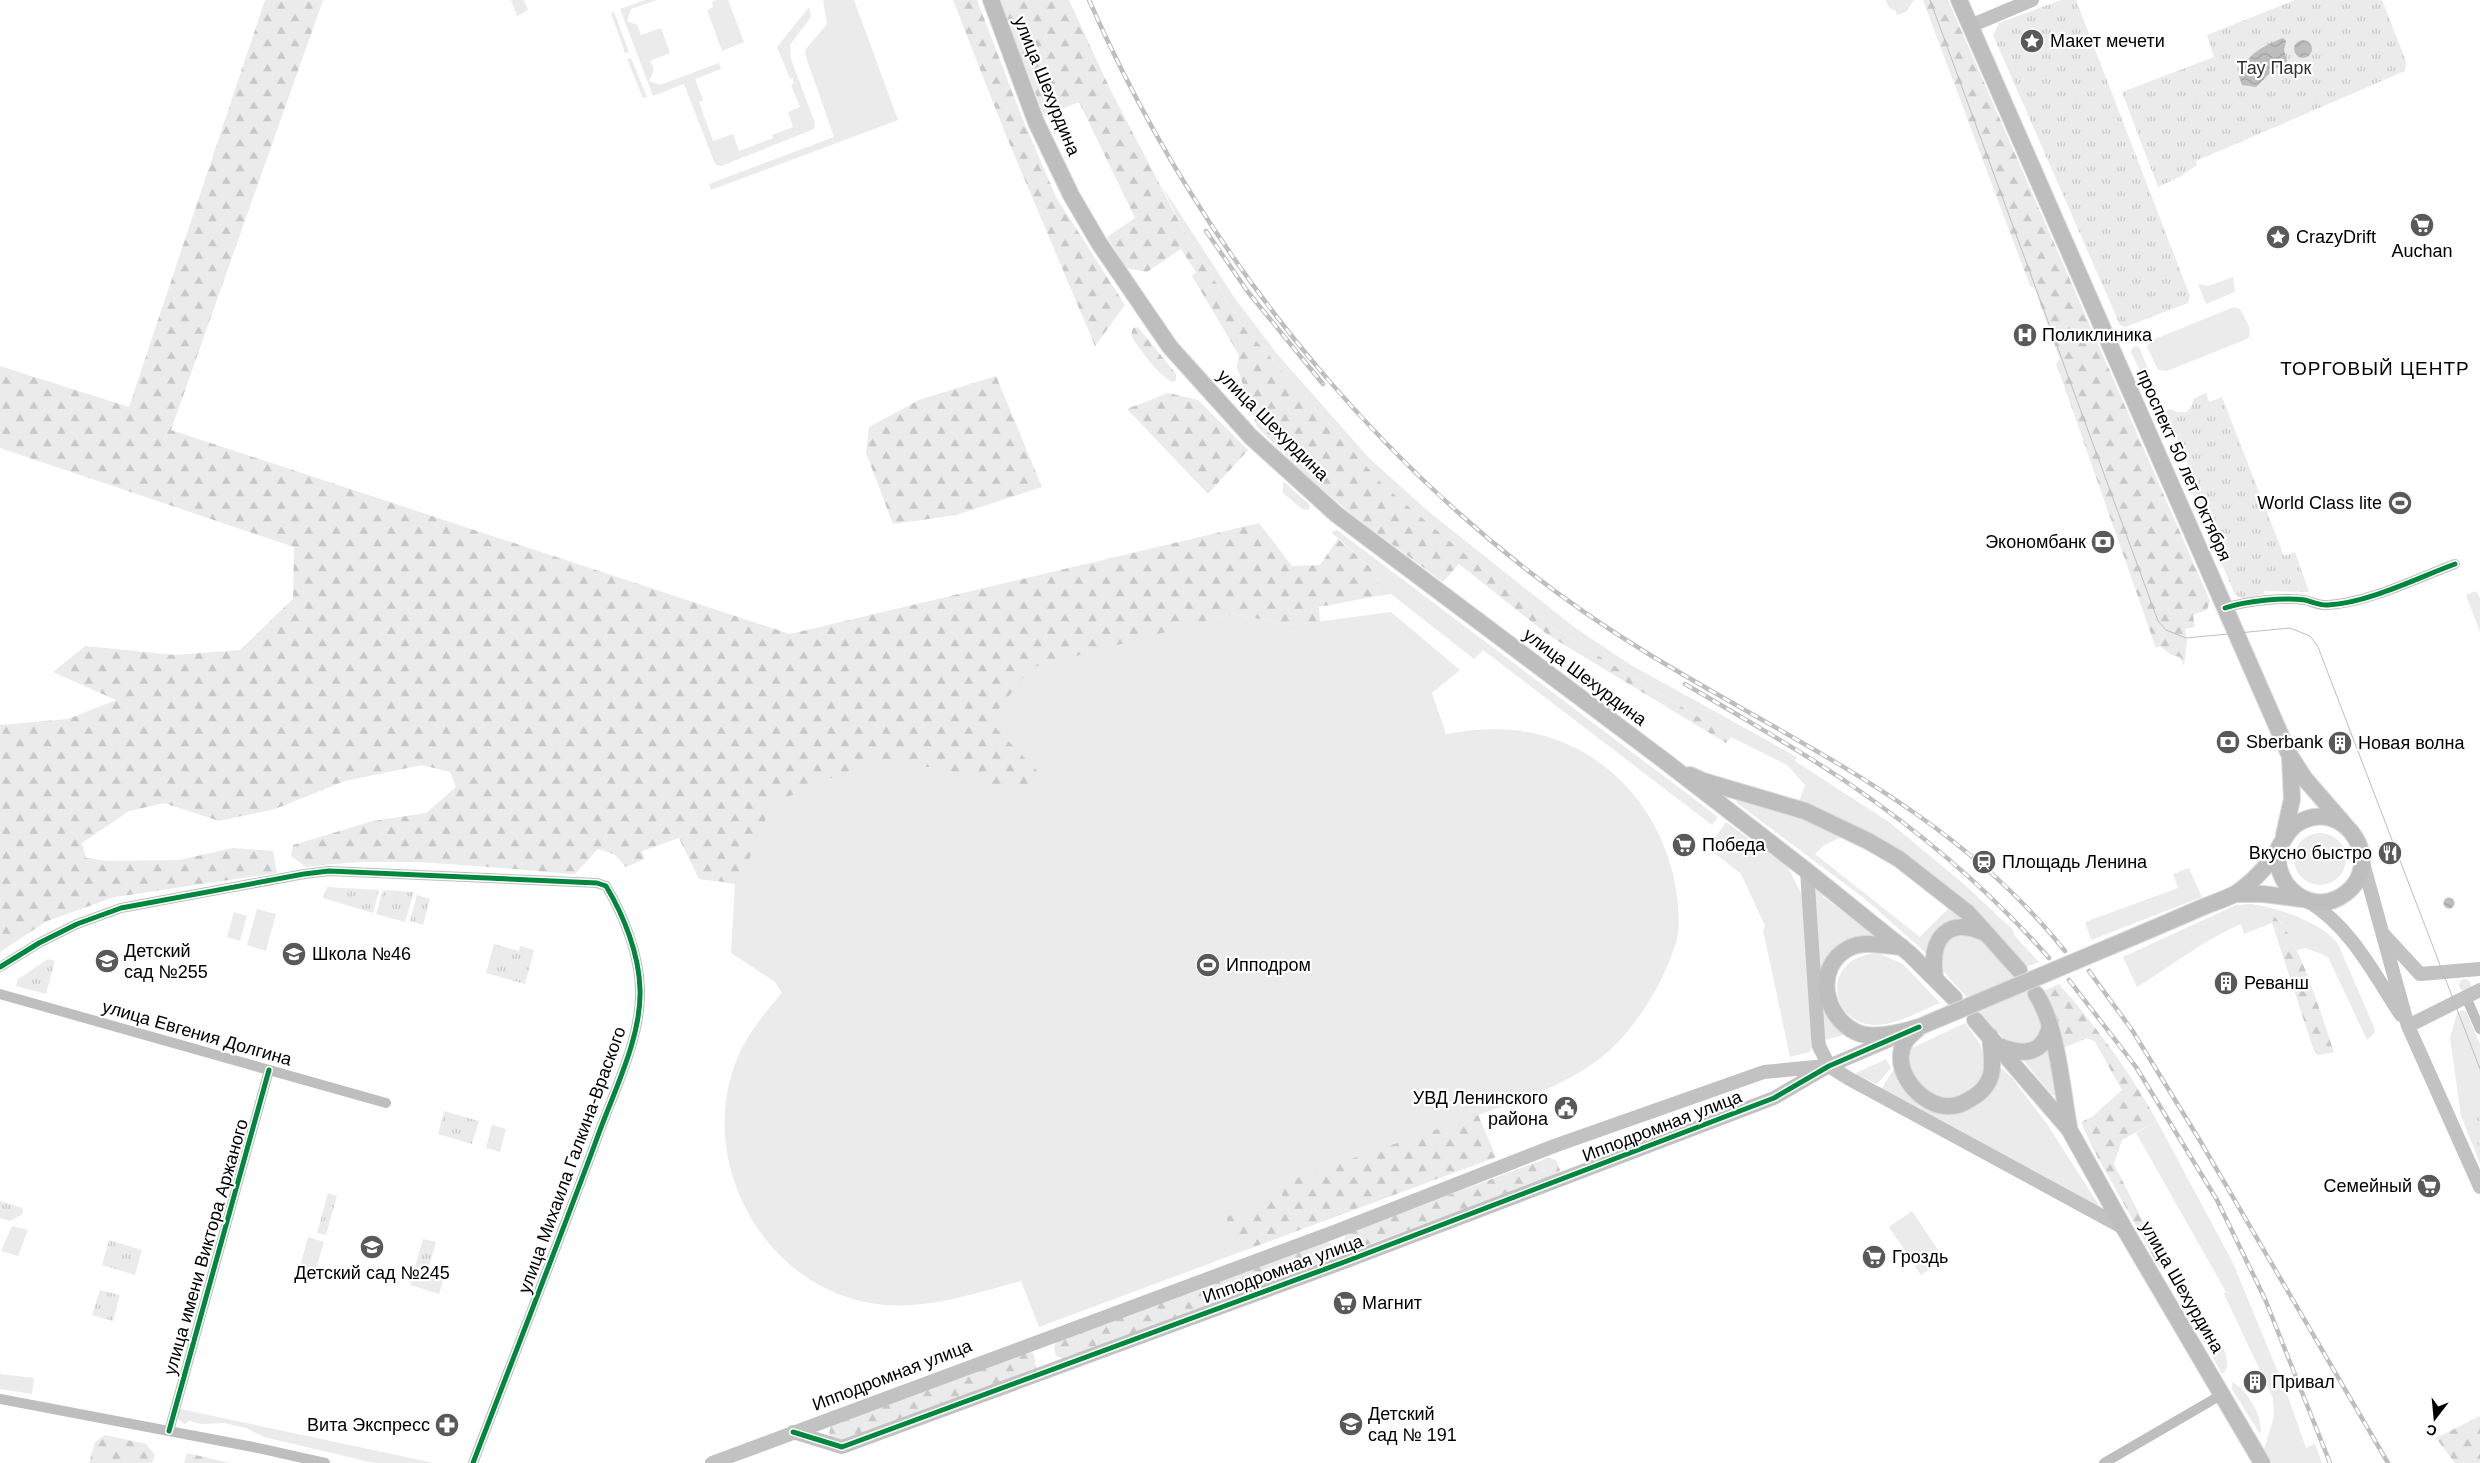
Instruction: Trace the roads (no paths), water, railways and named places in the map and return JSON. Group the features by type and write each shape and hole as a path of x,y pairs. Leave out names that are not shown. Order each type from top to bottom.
{"main road":[{"name":"улица Шехурдина","path":"991,0 1036,122 1071,195 1099,243 1140,306 1170,347 1257,443 1336,514 1666,762 1902,947 1935,977 1954,998"},
{"name":"проспект 50 лет Октября","path":"1959,0 2289,754 2305,779 2345,825"},
{"name":"проспект 50 лет Октября","path":"2282,841 2292,803 2289,754"},
{"name":"улица Шехурдина","path":"1666,762 1703,781 1805,811 1868,841 1899,860 1951,899 1989,935 2019,970"},
{"path":"1732,815 1726,801 1729,795 1740,791"},
{"path":"1902,947 1868,944 1848,948 1838,958 1829,972 1826,994 1839,1020 1857,1033 1898,1034 1920,1027 2235,894 2260,872 2295,825 2312,818 2332,818 2345,825 2359,842 2362,863 2356,882 2343,895 2325,902 2263,894 2235,894"},
{"path":"2282,841 2278,862 2283,879 2294,893 2306,900"},
{"path":"1935,977 1933,954 1937,941 1944,935 1962,927 1975,928 1989,935"},
{"name":"улица Шехурдина","path":"2036,994 2042,1002 2050,1025 2069,1129"},
{"name":"улица Шехурдина","path":"1975,1020 2069,1129 2124,1228 2262,1463"},
{"path":"1920,1027 1905,1042 1902,1051 1901,1067 1905,1077 1923,1096 1946,1106 1965,1103 1975,1097 1987,1084 1992,1067 1994,1041 2018,1052 2033,1051 2048,1035 2050,1025"}],"street":[{"path":"1970,26 2032,0"},
{"path":"2225,608 2238,604 2268,601 2304,600 2329,605 2369,596 2455,564"},
{"path":"2362,863 2408,1026 2480,1187"},
{"name":"улица Михаила Галкина-Враского","path":"0,967 39,943 77,924 121,908 304,874 329,871 598,883 606,886 628,933 639,970 640,1007 636,1026 558,1243 473,1463"},
{"path":"1806,871 1819,1046 1829,1066 2124,1228"},
{"path":"2306,900 2325,912 2350,937 2408,1026"},
{"path":"2381,932 2420,974 2480,970"},
{"path":"2408,1026 2480,990"},
{"name":"улица Евгения Долгина","path":"0,994 386,1103"},
{"path":"2466,997 2480,1029"},
{"path":"1829,1066 1920,1027"},
{"name":"Ипподромная улица","path":"712,1463 1334,1232 1554,1146 1764,1072 1829,1066"},
{"name":"Ипподромная улица","path":"793,1432 842,1447 1347,1261 1781,1096 1829,1066"},
{"name":"улица имени Виктора Аржаного","path":"169,1431 269,1070"},
{"path":"2104,1463 2221,1395"},
{"path":"0,1399 324,1463"}],"water":[{"path":"2283,38 2286,41 2284,50 2287,61 2271,72 2256,87 2242,85 2239,76 2242,68 2251,56 2269,44"},
{"path":"2303,40 2309,43 2312,49 2309,55 2303,58 2297,55 2294,49 2297,43"},
{"path":"2449,897 2455,903 2449,909 2443,903"}],"tram line":[{"path":"1930,0 2158,621 2166,630 2186,638 2290,628 2310,636 2318,647 2480,1069"}],"railway":[{"path":"1089,0 1136,98 1190,192 1251,283 1319,369 1392,450 1472,524 1557,592 1647,653 1870,783 1923,819 1973,857 2021,901 2065,951"},
{"path":"1206,231 1248,292 1323,384"},
{"path":"1685,684 1811,759 1878,804 1956,866 2004,910 2049,958"},
{"path":"2089,971 2132,1030 2199,1139 2388,1463"},
{"path":"2069,980 2136,1067 2217,1200 2265,1299 2330,1463"}],"place":[{"name":"Макет мечети","path":"2032,41"},
{"name":"Auchan","path":"2422,225"},
{"name":"CrazyDrift","path":"2278,237"},
{"name":"Поликлиника","path":"2025,335"},
{"name":"World Class lite","path":"2400,503"},
{"name":"Экономбанк","path":"2103,542"},
{"name":"Sberbank","path":"2228,742"},
{"name":"Новая волна","path":"2340,743"},
{"name":"Победа","path":"1684,845"},
{"name":"Вкусно быстро","path":"2390,853"},
{"name":"Площадь Ленина","path":"1984,862"},
{"name":"Школа №46","path":"294,954"},
{"name":"Детский сад №255","path":"107,961"},
{"name":"Ипподром","path":"1208,965"},
{"name":"Реванш","path":"2226,983"},
{"name":"УВД Ленинского района","path":"1566,1108"},
{"name":"Семейный","path":"2429,1186"},
{"name":"Детский сад №245","path":"372,1247"},
{"name":"Гроздь","path":"1874,1257"},
{"name":"Магнит","path":"1345,1303"},
{"name":"Привал","path":"2255,1382"},
{"name":"Детский сад № 191","path":"1351,1424"},
{"name":"Вита Экспресс","path":"447,1425"}],"district":[{"name":"ТОРГОВЫЙ ЦЕНТР","path":"2375,368"}],"park label":[{"name":"Тау Парк","path":"2274,68"}]}
